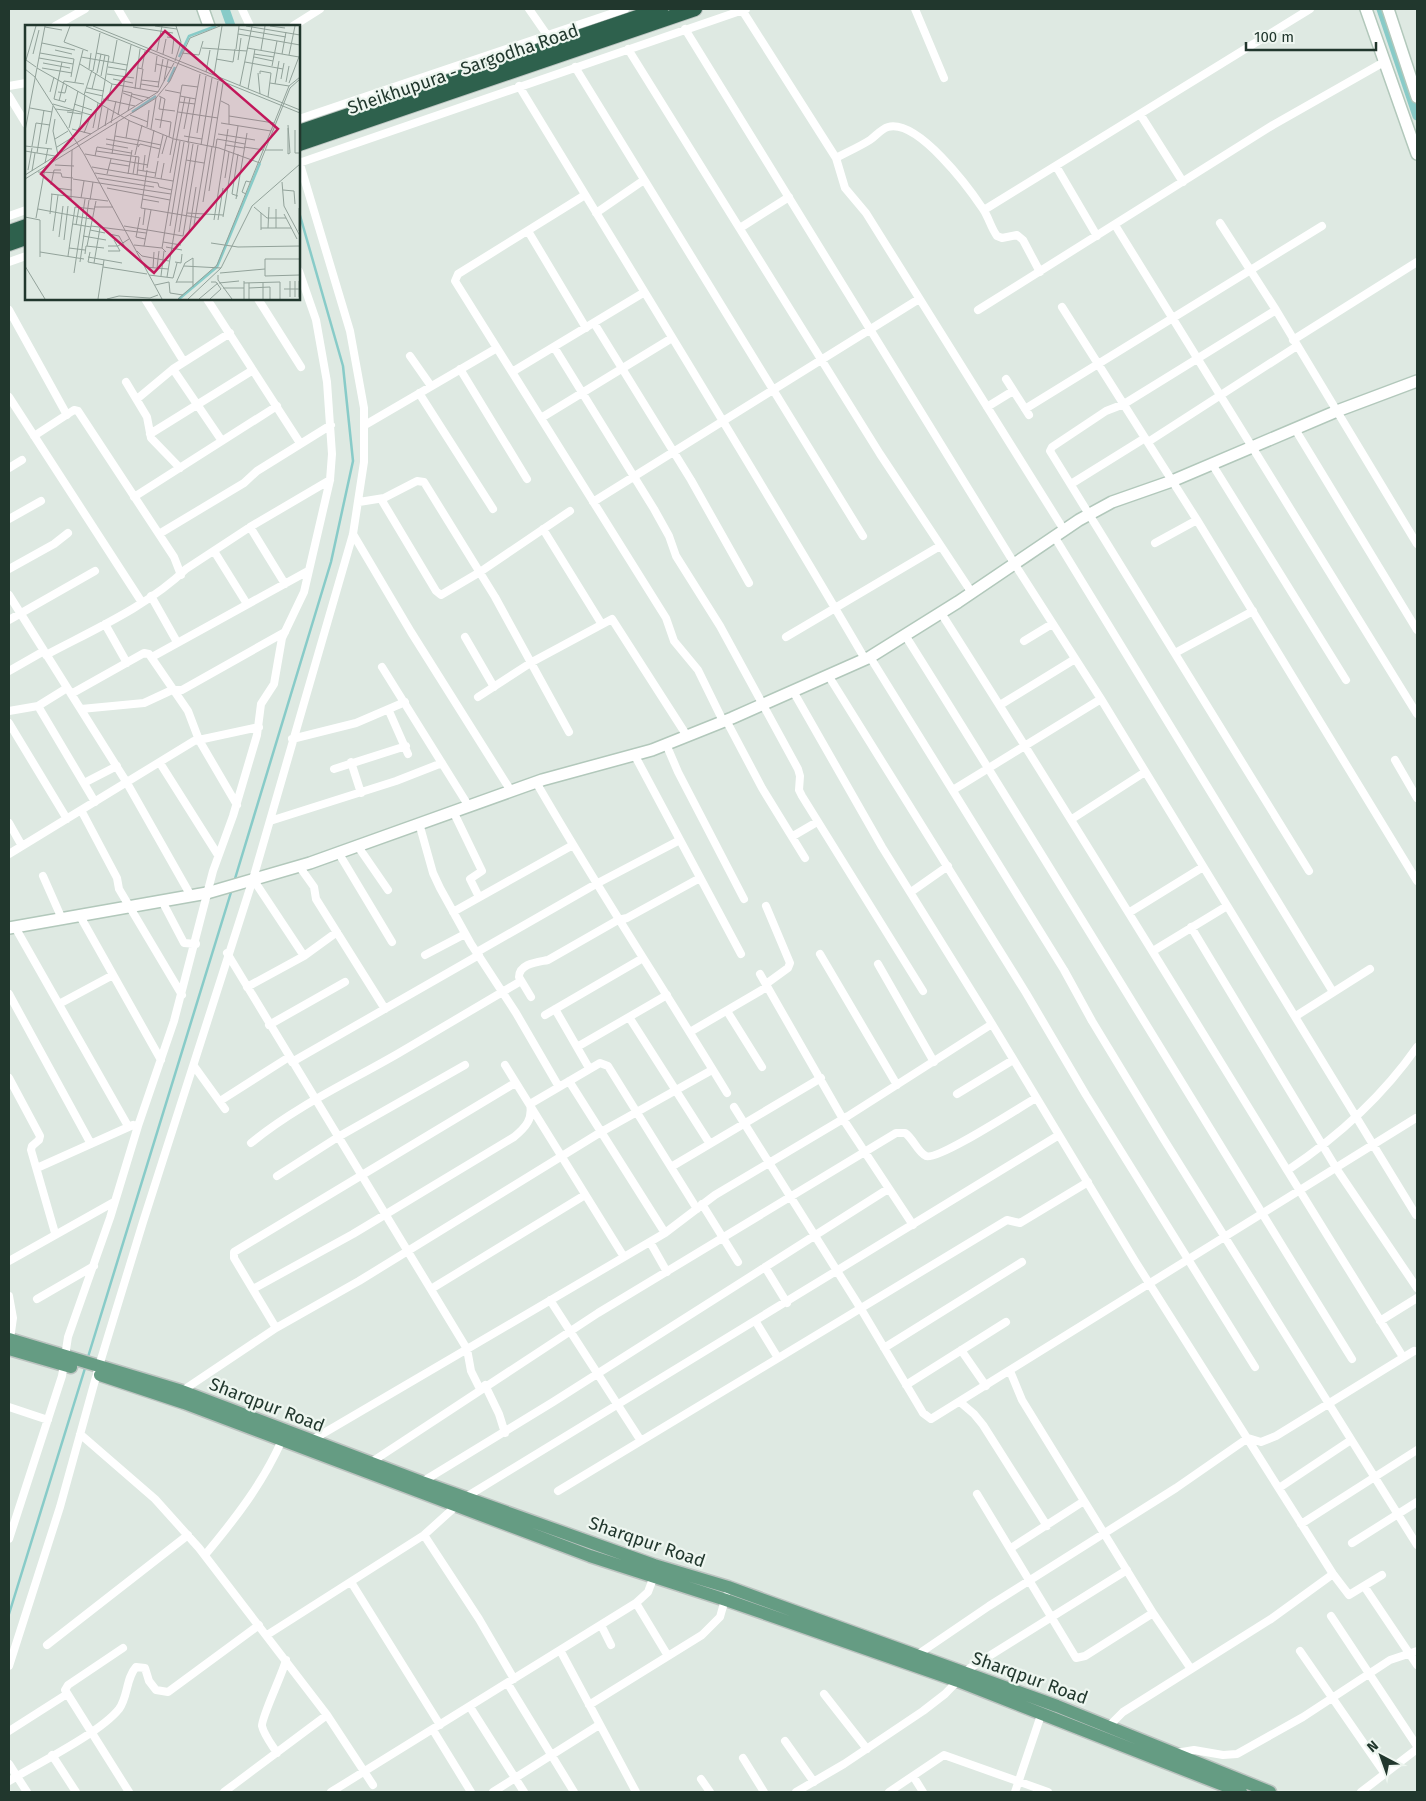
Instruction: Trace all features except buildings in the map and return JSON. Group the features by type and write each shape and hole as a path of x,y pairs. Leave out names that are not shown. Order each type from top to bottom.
{"highway":[{"name":"Sheikhupura - Sargodha Road","path":"300,132 661,9"},
{"name":"Sheikhupura - Sargodha Road","path":"300,144 695,9"},
{"path":"9,232 25,226"},
{"path":"9,244 25,238"}],"main road":[{"name":"Sharqpur Road","path":"9,1342 65,1361 182,1391 422,1482 461,1501 590,1556 654,1576 727,1593 918,1655 1041,1715 1242,1792"},
{"name":"Sharqpur Road","path":"93,1368 282,1440 654,1565 962,1677 1108,1727 1270,1792"}],"street":[{"path":"57,25 85,9"},
{"path":"118,9 127,25"},
{"path":"203,9 209,25"},
{"path":"242,9 250,25"},
{"path":"295,25 320,9"},
{"path":"529,9 547,35"},
{"path":"300,119 622,9"},
{"path":"300,162 744,9 836,158 845,188 866,212 987,407 1059,533 1333,992"},
{"path":"915,9 944,78"},
{"path":"984,210 1310,9"},
{"path":"1366,9 1417,154"},
{"path":"1388,9 1417,96"},
{"path":"685,29 1014,563 1101,699 1416,1215"},
{"path":"628,49 940,546 972,593"},
{"path":"978,310 1273,125 1384,62"},
{"path":"575,67 862,536"},
{"path":"9,86 25,83"},
{"path":"519,86 643,293 724,421 836,609 953,790 1064,970 1092,1021 1224,1237 1417,1545"},
{"path":"9,96 25,122"},
{"path":"1140,114 1183,182"},
{"path":"836,158 869,141 883,129 898,127 917,136 944,158 984,210 997,236 1002,238 1017,235 1023,240 1040,272"},
{"path":"9,1666 60,1507 80,1434 93,1368 194,1066 227,953 253,879 292,739 353,534 364,462 364,408 350,331 300,165"},
{"path":"1056,166 1097,236"},
{"path":"596,213 644,180"},
{"path":"585,195 455,278 496,348 666,618 674,641 698,670 757,781 805,858"},
{"path":"740,228 789,197"},
{"path":"9,216 25,210"},
{"path":"1220,223 1276,310 1417,544"},
{"path":"1115,225 1417,714"},
{"path":"1006,379 1027,412 1098,364 1322,226"},
{"path":"528,231 586,328"},
{"path":"9,262 25,256"},
{"path":"1072,484 1220,395 1417,262"},
{"path":"9,1539 62,1376 68,1337 94,1266 182,995 218,855 236,805 259,727 261,704 274,684 285,632 300,601 330,480 331,425 327,382 316,320 300,274"},
{"path":"512,372 643,293"},
{"path":"593,502 920,299"},
{"path":"146,300 184,362"},
{"path":"208,300 300,444"},
{"path":"259,300 301,367"},
{"path":"1062,307 1197,520 1417,881"},
{"path":"9,310 66,415"},
{"path":"1276,310 1124,404 1099,415 1050,448 1050,452 1072,484 1308,871"},
{"path":"594,323 674,451 749,582"},
{"path":"137,399 173,369 230,333"},
{"path":"541,418 672,338"},
{"path":"554,347 665,528 676,556 720,626 764,704 798,769 800,776 799,790 817,822 923,991"},
{"path":"365,425 496,348"},
{"path":"410,356 431,386"},
{"path":"173,369 222,441"},
{"path":"460,369 527,479"},
{"path":"150,434 253,370"},
{"path":"128,1126 59,1004 12,928 210,892 299,866 511,790 634,754 687,736 867,658 972,593 1059,533 1112,502 1172,481 1295,429 1417,381"},
{"path":"126,382 147,417 150,434 156,444 180,468"},
{"path":"987,407 1013,391"},
{"path":"420,393 493,509"},
{"path":"9,397 142,601"},
{"path":"134,497 276,406"},
{"path":"34,436 75,410 80,412 174,557 181,576"},
{"path":"159,534 244,483 257,471 331,425"},
{"path":"1295,429 1417,630"},
{"path":"9,468 22,460"},
{"path":"1212,464 1346,680"},
{"path":"9,671 105,624 181,576 186,569 214,550 330,480"},
{"path":"359,502 381,499 417,481 422,481 480,572 532,662 569,732"},
{"path":"381,499 439,594 446,594 570,511"},
{"path":"9,519 41,501"},
{"path":"1155,543 1197,520"},
{"path":"250,527 285,584"},
{"path":"543,529 601,623"},
{"path":"9,569 54,544 68,533"},
{"path":"353,534 411,632 511,790"},
{"path":"786,637 940,546"},
{"path":"214,550 247,604"},
{"path":"9,620 95,571"},
{"path":"152,657 308,571"},
{"path":"9,595 117,766 191,896"},
{"path":"151,596 177,642"},
{"path":"1176,653 1253,611"},
{"path":"941,613 1130,912 1193,1020 1403,1357"},
{"path":"478,697 532,662 610,618 616,622 687,736"},
{"path":"105,624 126,663"},
{"path":"1024,642 1052,624"},
{"path":"81,709 144,703 174,690 182,690 285,632"},
{"path":"905,635 1352,1359"},
{"path":"465,637 494,687"},
{"path":"9,711 38,706 144,653 152,657 188,711 199,740 236,805"},
{"path":"1000,705 1075,659"},
{"path":"382,667 468,805"},
{"path":"828,675 1026,992 1086,1095 1254,1367"},
{"path":"793,691 867,821 1149,1284 1333,1574 1348,1595 1382,1575"},
{"path":"953,790 1101,699"},
{"path":"292,739 356,723 389,711 405,702"},
{"path":"38,706 95,802"},
{"path":"334,769 351,762 407,750 389,711"},
{"path":"9,723 67,819"},
{"path":"9,854 199,740 259,727"},
{"path":"666,744 678,772 744,899"},
{"path":"634,754 741,954"},
{"path":"1395,760 1417,798"},
{"path":"351,762 361,793"},
{"path":"160,763 218,855"},
{"path":"270,821 361,793 442,763"},
{"path":"84,783 117,766"},
{"path":"1072,819 1144,772"},
{"path":"536,782 596,884 667,995 726,1093"},
{"path":"81,810 117,878 119,889 182,995"},
{"path":"453,811 482,870 470,879 480,897"},
{"path":"793,836 817,822"},
{"path":"9,823 22,846"},
{"path":"419,823 433,873 453,912 559,1087"},
{"path":"220,1101 386,1009 596,884 680,840"},
{"path":"358,845 388,890"},
{"path":"453,912 573,845"},
{"path":"338,852 392,942"},
{"path":"299,866 314,887 316,899 386,1009"},
{"path":"911,892 948,866"},
{"path":"1130,912 1203,867"},
{"path":"43,876 62,919"},
{"path":"531,997 518,973 526,967 535,961 548,960 618,920 632,915 700,878"},
{"path":"253,879 304,956"},
{"path":"162,901 184,943 196,944"},
{"path":"690,1032 766,986 788,968 790,963 766,906"},
{"path":"1153,951 1227,906"},
{"path":"80,916 161,1060"},
{"path":"1191,927 1336,1168 1417,1288"},
{"path":"247,987 304,956 337,932"},
{"path":"425,955 465,934"},
{"path":"227,953 467,1349 471,1371 499,1414 504,1433"},
{"path":"820,954 897,1085"},
{"path":"545,1015 643,958"},
{"path":"878,964 934,1062"},
{"path":"1296,1016 1370,969"},
{"path":"760,974 843,1119 912,1225"},
{"path":"59,1004 113,975"},
{"path":"251,1143 276,1123 315,1099 521,981"},
{"path":"270,1024 345,982"},
{"path":"9,994 91,1144"},
{"path":"577,1047 667,995"},
{"path":"555,1009 589,1068"},
{"path":"727,1010 762,1067"},
{"path":"630,1016 710,1144"},
{"path":"312,1440 665,1233 700,1207 992,1024"},
{"path":"1288,1170 1357,1117 1400,1071 1417,1047"},
{"path":"957,1094 1013,1060"},
{"path":"530,1104 589,1068 600,1063 606,1064 671,1167 738,1262"},
{"path":"276,1176 465,1065"},
{"path":"505,1065 624,1257"},
{"path":"194,1066 225,1109"},
{"path":"182,1391 276,1328 408,1251 562,1158 601,1132 712,1070"},
{"path":"9,1078 11,1087 40,1136 39,1140 31,1148 56,1233"},
{"path":"671,1167 821,1078"},
{"path":"569,1081 665,1233"},
{"path":"276,1328 234,1258 234,1252 515,1082"},
{"path":"370,1462 482,1387 896,1133 902,1132 911,1138 924,1155 933,1156 962,1142 1036,1098"},
{"path":"253,1290 386,1215 393,1208 514,1137 529,1122 531,1115 530,1104"},
{"path":"734,1107 861,1309 922,1413 929,1419 986,1386 1416,1118"},
{"path":"36,1168 128,1126 138,1126"},
{"path":"267,1635 424,1535 461,1501 1059,1135"},
{"path":"558,1491 1007,1220 1020,1223 1088,1182"},
{"path":"422,1482 504,1433 765,1267 813,1234 888,1189"},
{"path":"431,1289 585,1195"},
{"path":"9,1261 114,1202"},
{"path":"650,1242 667,1272"},
{"path":"884,1348 1022,1262"},
{"path":"37,1299 94,1266"},
{"path":"765,1267 787,1303"},
{"path":"9,1296 13,1318 9,1342"},
{"path":"1380,1321 1417,1298"},
{"path":"550,1300 641,1441"},
{"path":"756,1322 778,1358"},
{"path":"906,1385 1006,1322"},
{"path":"961,1350 986,1386"},
{"path":"1248,1438 1261,1442 1271,1438 1414,1351"},
{"path":"1010,1371 1022,1400 1153,1614 1191,1669"},
{"path":"960,1402 983,1426 1047,1526"},
{"path":"9,1407 48,1420"},
{"path":"80,1434 155,1499 205,1555 286,1660 374,1785"},
{"path":"918,1655 1248,1438"},
{"path":"205,1555 256,1488 270,1466 282,1440"},
{"path":"1279,1488 1351,1440"},
{"path":"1301,1524 1417,1450"},
{"path":"977,1494 1053,1616 1072,1654 1077,1659 1153,1614"},
{"path":"1011,1548 1084,1501"},
{"path":"1352,1543 1417,1502"},
{"path":"424,1535 479,1619 511,1682 574,1792"},
{"path":"47,1645 188,1536"},
{"path":"796,1792 867,1749 923,1711 962,1677 1126,1570"},
{"path":"1108,1727 1123,1712 1271,1619 1333,1574"},
{"path":"331,1792 636,1604 648,1592 654,1576"},
{"path":"351,1582 471,1792"},
{"path":"1364,1586 1413,1652 1417,1665"},
{"path":"589,1705 702,1635 720,1617 727,1593"},
{"path":"636,1604 668,1656"},
{"path":"1331,1616 1417,1747 1361,1792"},
{"path":"9,1781 106,1721 120,1707 136,1666 144,1668 149,1681 156,1690 168,1692 259,1625"},
{"path":"601,1626 611,1645"},
{"path":"9,1731 66,1694 68,1685 123,1648"},
{"path":"560,1650 636,1792"},
{"path":"1300,1651 1334,1697 1385,1774"},
{"path":"1175,1754 1194,1750 1223,1755 1237,1754 1303,1717 1396,1657 1413,1652"},
{"path":"277,1753 265,1733 262,1721 277,1689 286,1660"},
{"path":"66,1694 130,1792"},
{"path":"824,1694 867,1749"},
{"path":"470,1707 524,1792"},
{"path":"224,1792 326,1715"},
{"path":"1015,1792 1041,1715"},
{"path":"493,1792 599,1725"},
{"path":"785,1742 814,1782"},
{"path":"52,1755 76,1792"},
{"path":"890,1792 944,1755 1048,1792"},
{"path":"743,1758 764,1792"},
{"path":"9,1764 27,1792"},
{"path":"913,1776 923,1792"},
{"path":"701,1779 710,1792"}],"waterway":[{"path":"225,9 231,25"},
{"path":"1381,9 1417,116"},
{"path":"234,882 331,562 353,461 343,366 300,216"},
{"path":"88,1357 232,889"},
{"path":"9,1614 86,1365"}]}
